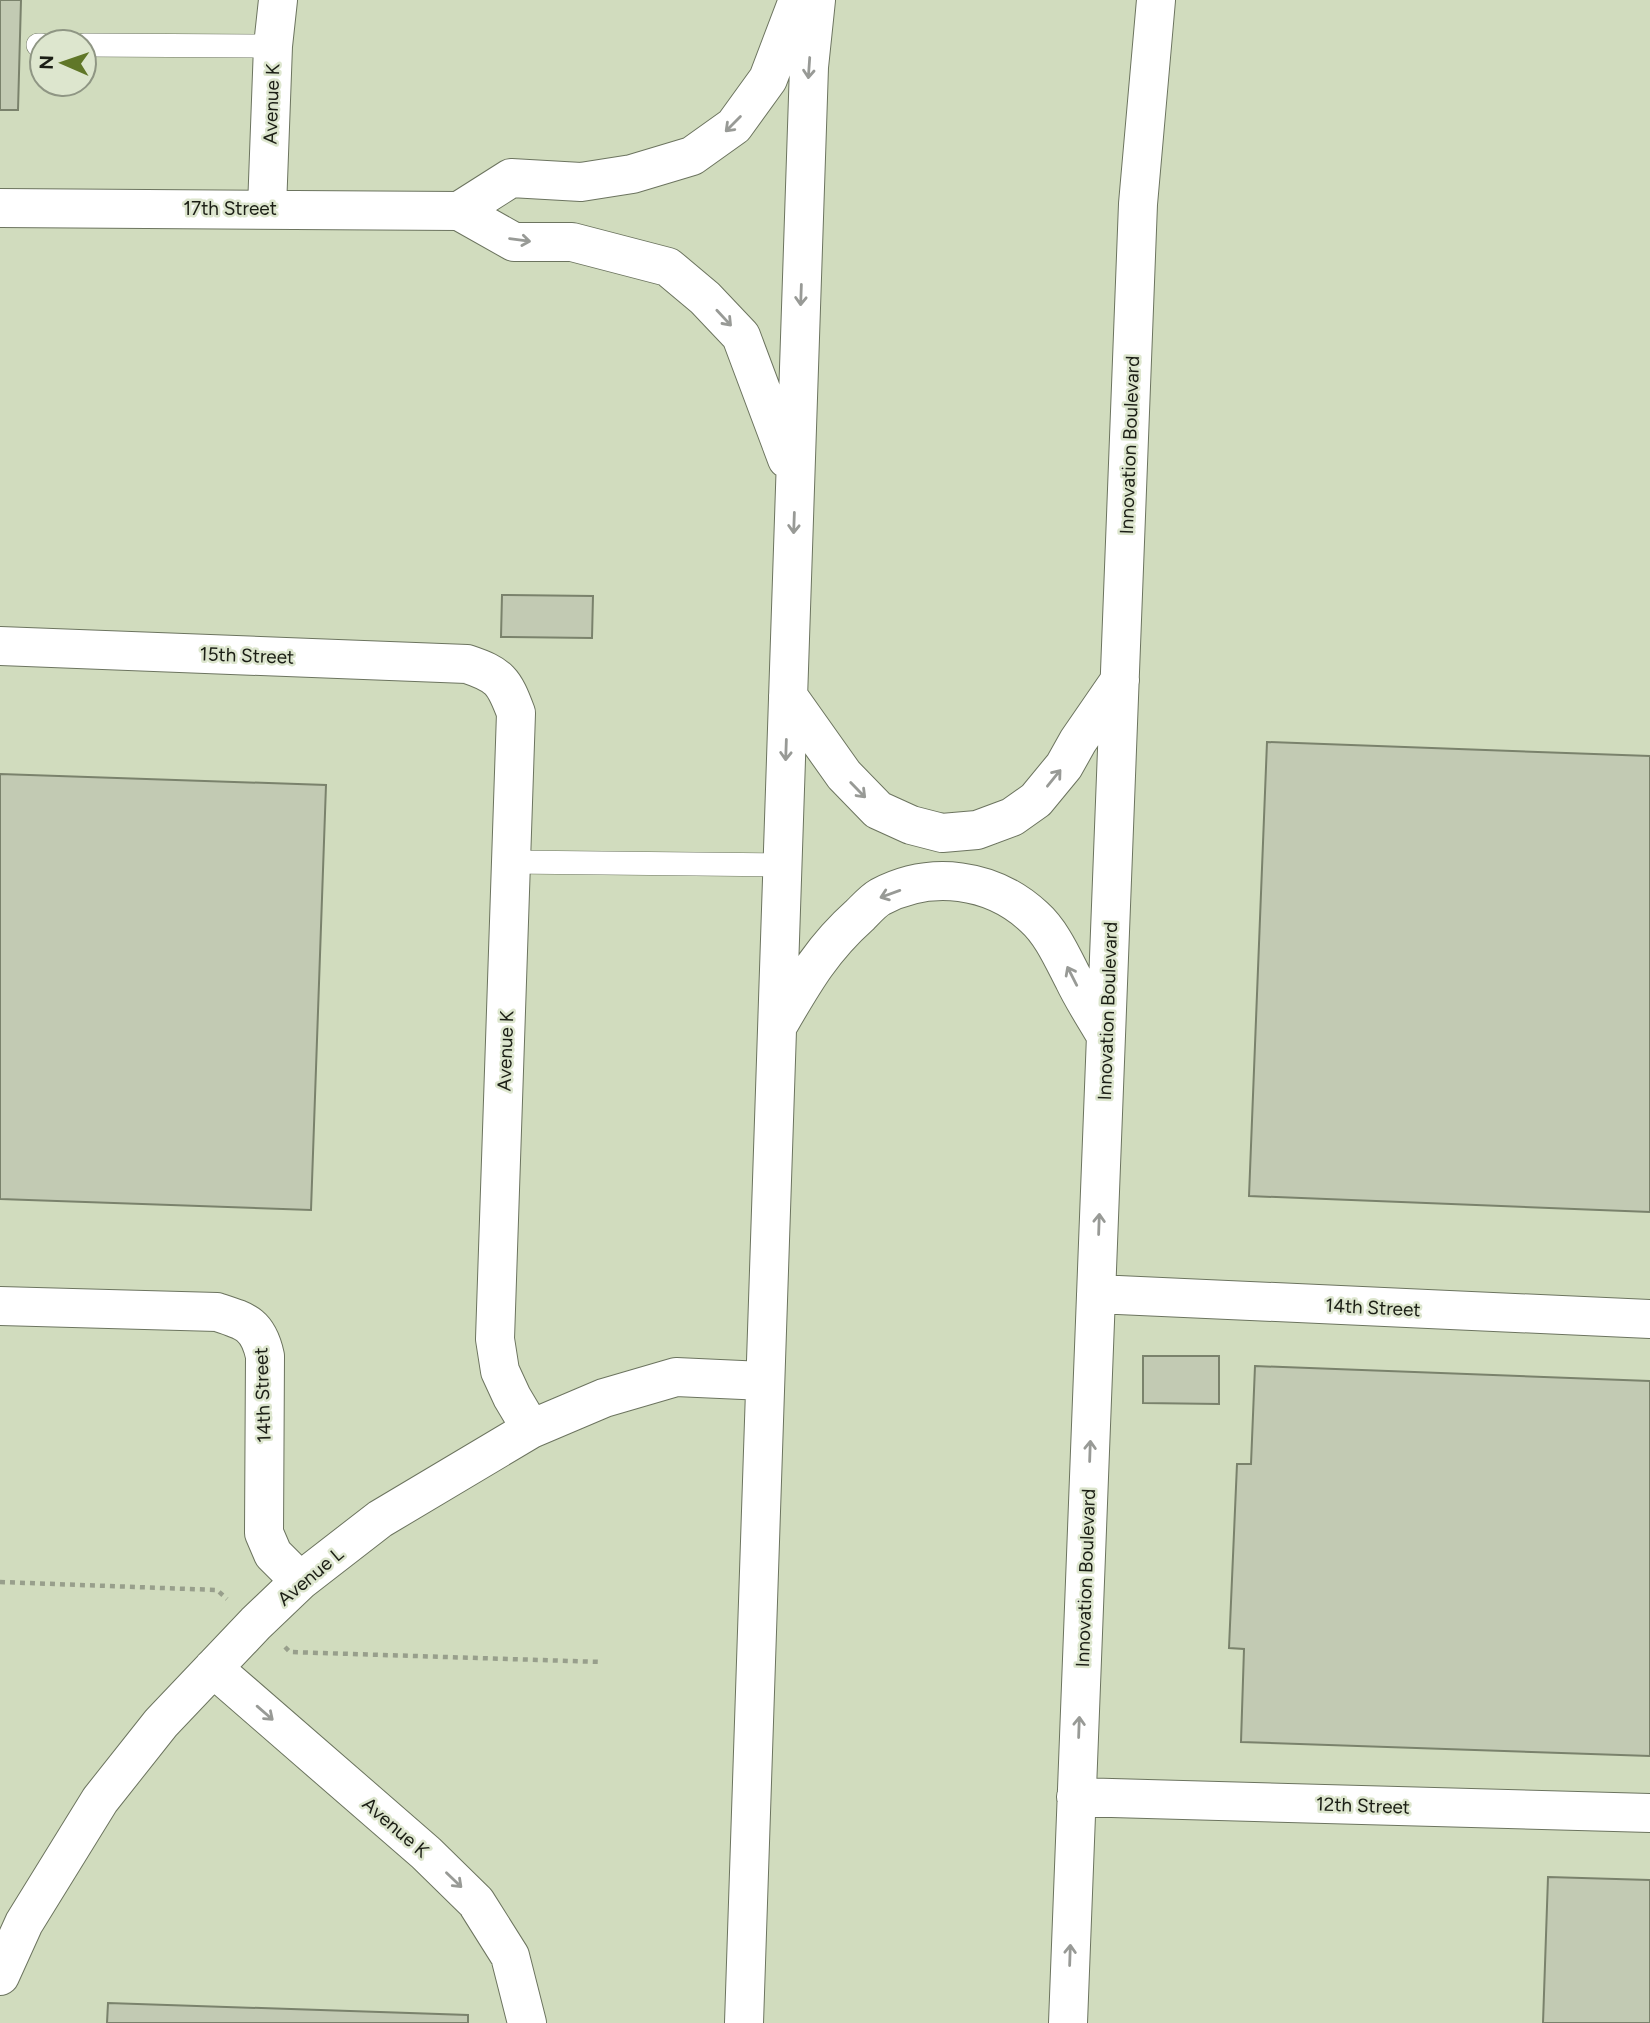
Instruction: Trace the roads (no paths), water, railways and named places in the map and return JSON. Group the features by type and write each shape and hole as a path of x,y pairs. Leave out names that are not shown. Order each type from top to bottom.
{"street":[{"name":"Avenue K","path":"267,208 273,46 278,0"},
{"path":"795,480 741,336 705,298 668,267 572,242 514,242 459,211 511,178 581,182 632,174 692,156 734,126 768,79 798,0"},
{"path":"744,2023 809,67 816,0"},
{"name":"Innovation Boulevard","path":"1068,2023 1139,204 1156,0"},
{"name":"17th Street","path":"0,208 459,211"},
{"name":"15th Street","path":"0,646 467,664 492,673"},
{"name":"Avenue K","path":"492,673 508,690 516,713 495,1339 500,1371 531,1429"},
{"path":"788,696 844,775 878,810 911,825 942,833 977,830 1012,817 1036,800 1064,765 1120,680"},
{"path":"777,1027 810,970 843,930 879,898 944,879 979,885 1013,900 1037,918 1062,956 1106,1036"},
{"name":"14th Street","path":"1096,1294 1650,1319"},
{"name":"14th Street","path":"0,1306 217,1312 243,1320 261,1337 265,1356 264,1533 273,1554 300,1581"},
{"name":"Avenue L","path":"0,1976 24,1923 100,1800 161,1723 300,1581 380,1519 531,1429 604,1398 676,1377 765,1381"},
{"name":"Avenue K","path":"213,1668 426,1853 477,1902 510,1956 527,2023"},
{"name":"12th Street","path":"1076,1797 1650,1813"}],"lane":[{"path":"98,45 273,46"},
{"path":"511,862 782,865"}]}
